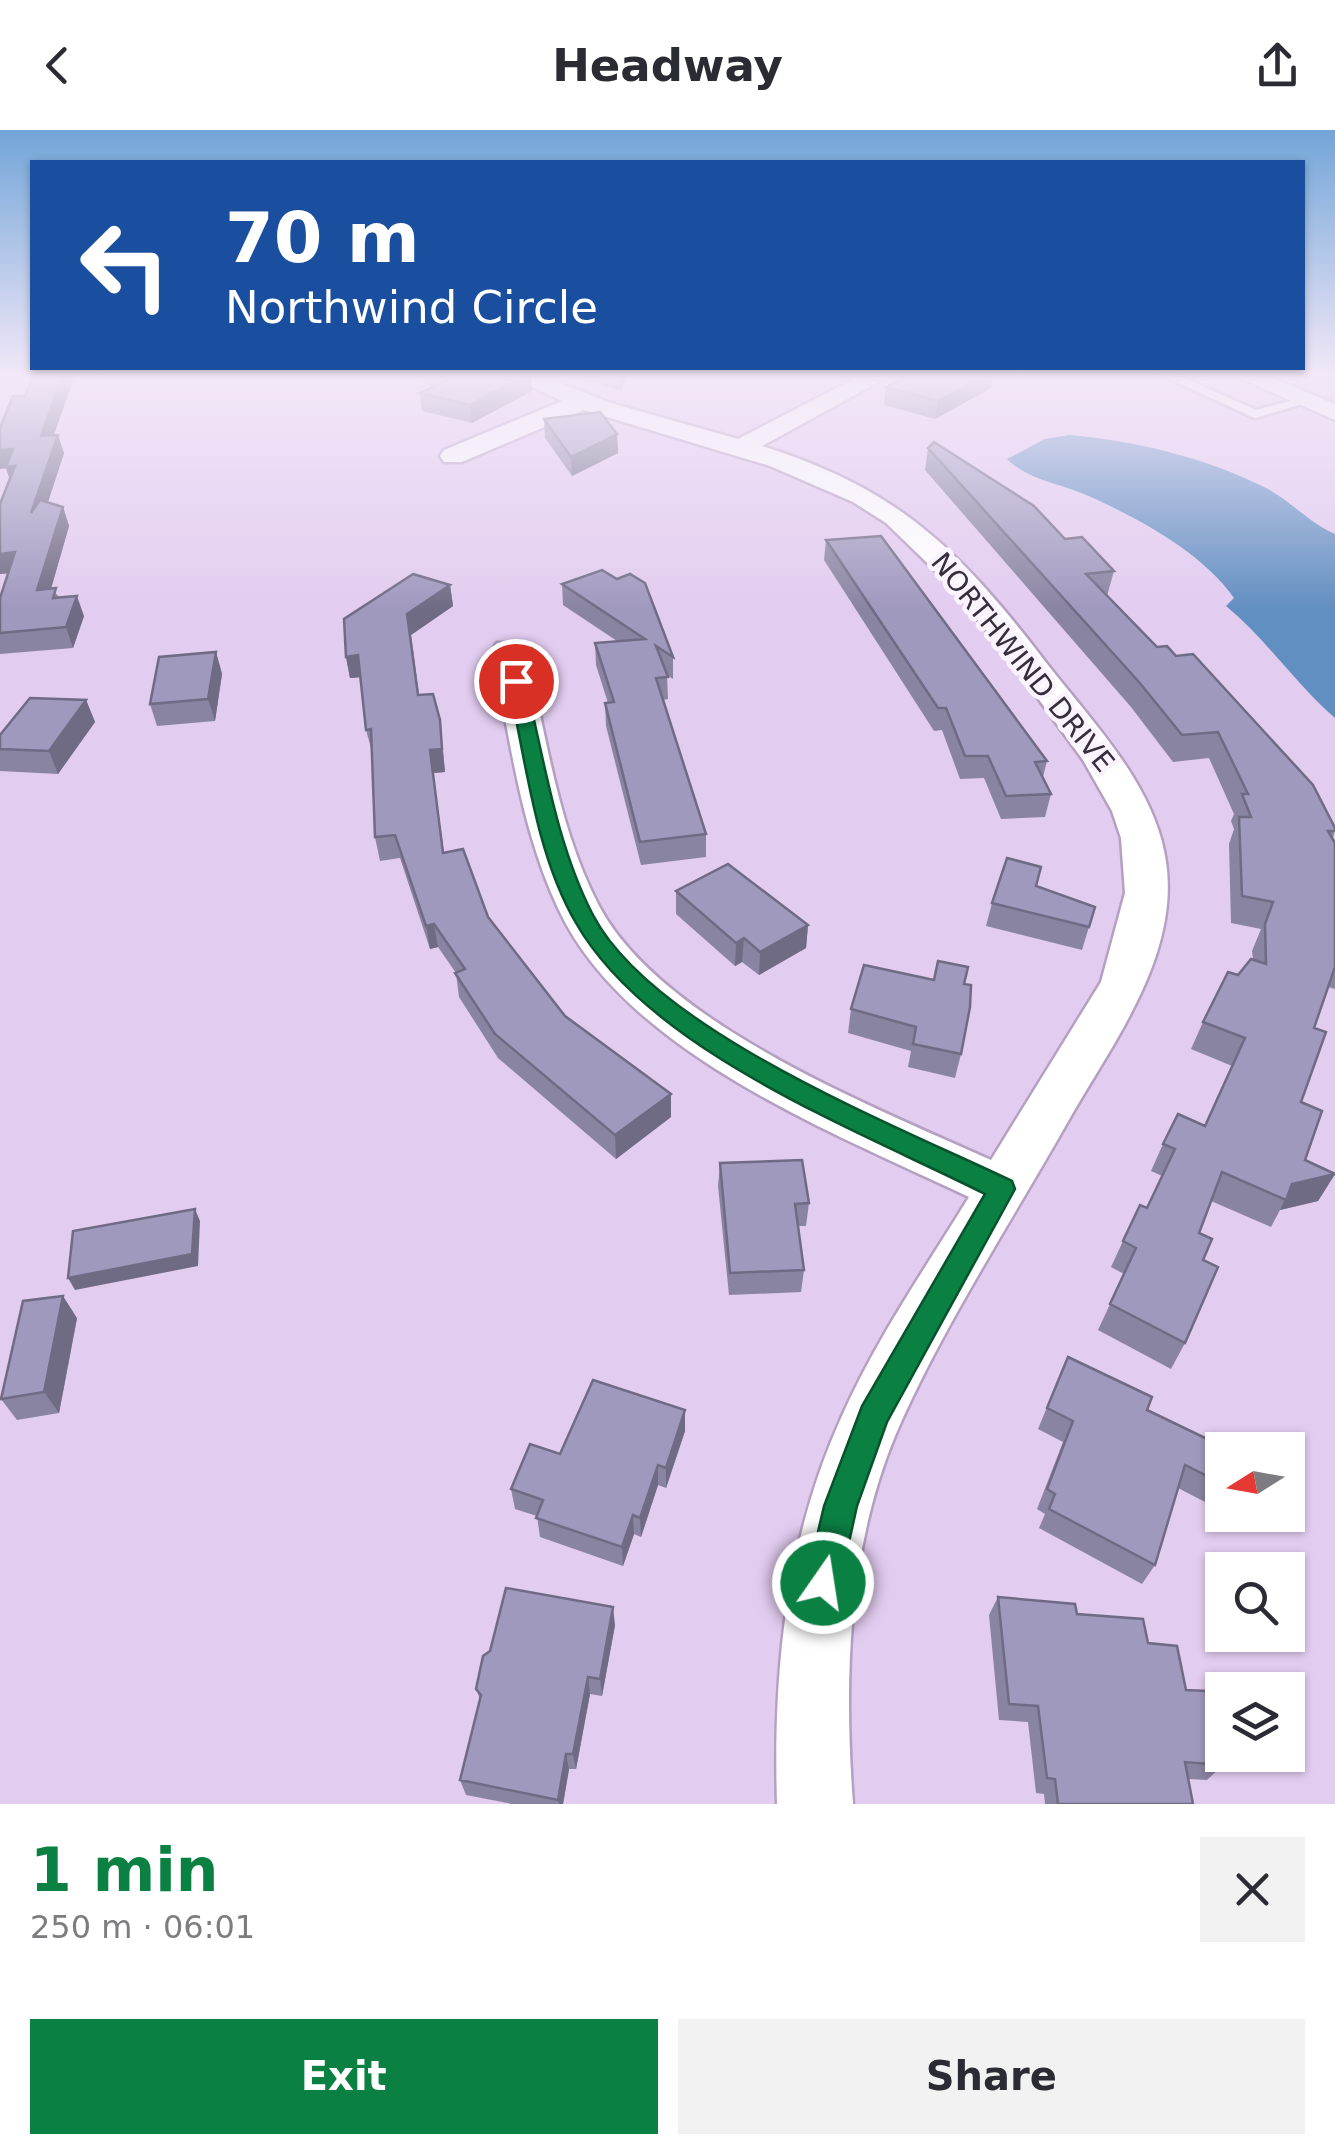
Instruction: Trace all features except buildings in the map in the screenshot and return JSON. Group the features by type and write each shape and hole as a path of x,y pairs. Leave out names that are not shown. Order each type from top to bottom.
{"street":[{"path":"452,456 461,452"},
{"name":"NORTHWIND DRIVE","path":"746,452 864,496 912,529 943,558 1117,780 1143,846 1149,876 1145,929 1124,983 892,1377 856,1459 840,1506 823,1583 815,1657 815,1804"},
{"path":"509,650 562,873 586,922 618,964 695,1031 740,1058 1002,1189"}],"water":[{"path":"1020,452 1168,452 1218,467 1273,492 1335,534 1335,718 1226,606 1234,598 1188,552 1129,516 1036,477 1007,459"}],"route":[{"path":"516,681 562,873 586,922 618,964 695,1031 754,1067 1002,1189 892,1377 874,1416 840,1506 823,1583"}]}
